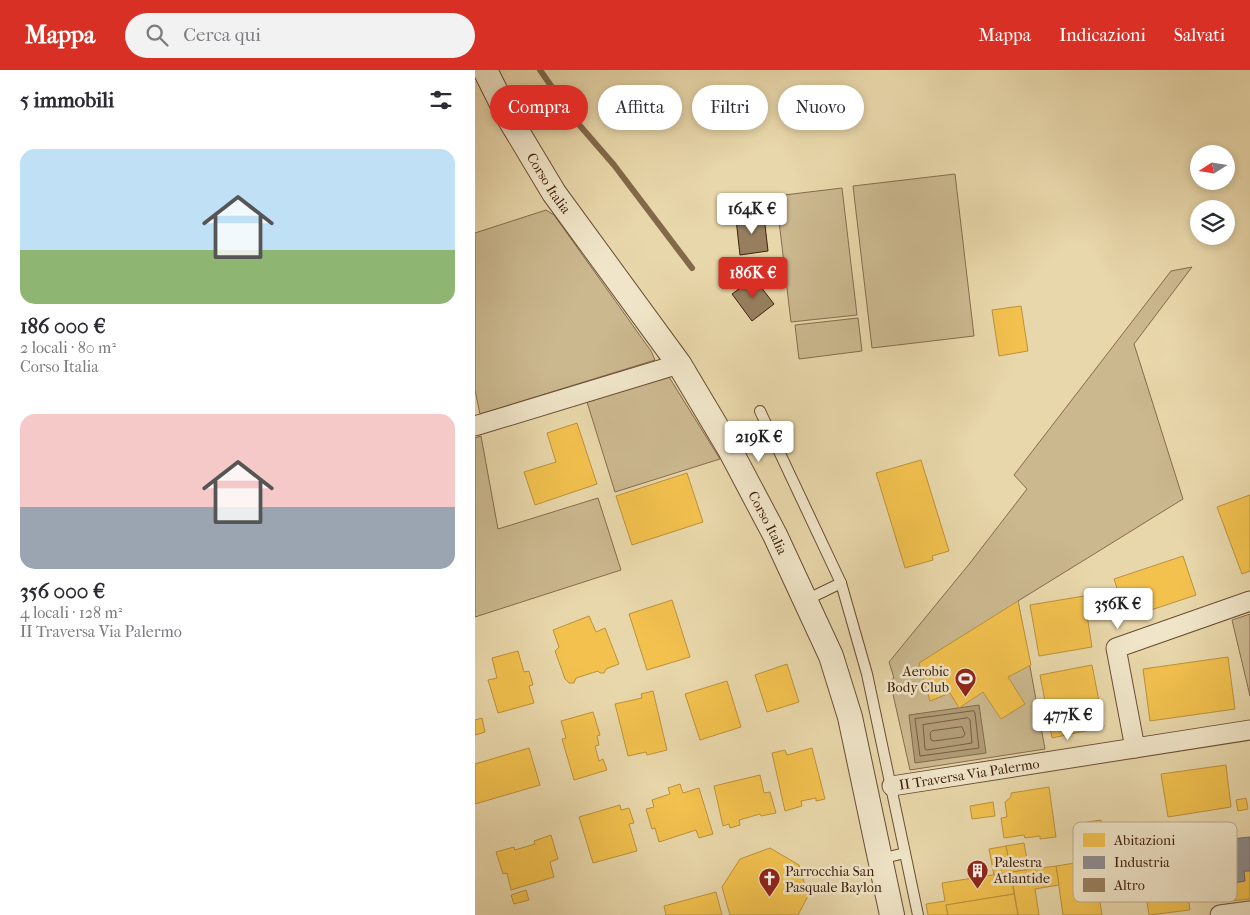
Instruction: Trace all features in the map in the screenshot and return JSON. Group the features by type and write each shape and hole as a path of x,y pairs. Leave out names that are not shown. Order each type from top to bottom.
{"street":[{"name":"Corso Italia","path":"485,70 509,118 554,193 679,364 729,448 775,535 831,656 850,717 892,915"},
{"path":"475,426 679,364"},
{"path":"1135,748 1116,648 1250,601"},
{"name":"II Traversa Via Palermo","path":"892,786 1250,730"},
{"path":"1220,915 1250,911"}],"lane":[{"path":"760,411 841,584 867,674 918,915"},
{"path":"806,600 841,584"},
{"path":"880,859 905,854"}],"shaded area":[{"path":"955,174 974,336 872,348 853,186"},
{"path":"842,188 857,315 791,322 776,196"},
{"path":"546,210 554,215 651,351 655,360 480,414 475,390 475,233"},
{"path":"1192,267 1134,344 1183,499 1018,601 1045,749 910,770 890,681 894,678 889,662 970,563 1027,489 1014,475 1171,271"},
{"path":"858,318 862,351 799,359 795,325"},
{"path":"669,377 720,459 615,492 587,402"},
{"path":"481,436 498,529 598,498 621,570 475,617 475,438"},
{"path":"1250,614 1250,696 1232,620"}],"water":[{"path":"979,705 986,753 915,763 909,715"}],"building: Abitazioni":[{"path":"1021,306 1028,351 999,356 992,310"},
{"path":"577,423 597,484 535,505 524,472 556,462 547,433"},
{"path":"921,460 949,551 932,556 933,560 905,568 876,473"},
{"path":"687,473 703,522 632,545 616,496"},
{"path":"1250,495 1250,571 1242,574 1217,507"},
{"path":"1183,556 1196,595 1127,618 1114,579"},
{"path":"1084,596 1092,647 1039,656 1030,605"},
{"path":"672,600 690,657 647,670 629,614"},
{"path":"1018,601 1031,665 1008,677 1025,704 1001,719 983,692 959,708 950,693 930,701 919,663"},
{"path":"589,616 596,632 605,628 619,664 606,669 604,673 598,671 576,678 574,683 569,683 565,679 555,651 559,647 553,630"},
{"path":"518,651 524,672 529,671 533,685 529,686 534,703 498,713 488,680 497,678 492,658"},
{"path":"1228,657 1235,709 1150,721 1143,669"},
{"path":"787,664 799,702 767,712 755,675"},
{"path":"1092,665 1104,727 1052,738 1040,675"},
{"path":"727,681 741,727 700,740 685,694"},
{"path":"653,691 667,750 647,755 646,752 628,756 615,704 642,698 641,694"},
{"path":"593,712 600,735 597,736 599,745 595,746 599,761 603,759 607,770 574,780 562,739 566,738 561,721"},
{"path":"482,718 485,732 475,735 475,720"},
{"path":"529,748 540,785 475,804 475,764"},
{"path":"812,748 825,799 816,801 816,798 801,801 802,806 785,811 772,753 785,750 787,755"},
{"path":"1226,765 1231,807 1168,817 1161,774"},
{"path":"760,775 764,793 770,792 776,813 761,816 760,814 739,820 740,825 730,828 729,824 723,826 714,786"},
{"path":"680,784 683,793 699,788 713,834 699,838 696,830 659,842 655,828 652,829 646,809 654,807 652,800 670,794 668,788"},
{"path":"1049,787 1056,837 1040,839 1040,836 1025,838 1024,835 1004,838 1001,818 1007,817 1005,802 1011,797 1011,793"},
{"path":"1246,798 1248,809 1238,811 1236,800"},
{"path":"993,802 995,816 972,819 970,806"},
{"path":"620,805 621,810 629,808 634,823 629,824 637,851 593,863 579,817"},
{"path":"551,835 558,859 550,862 554,877 511,890 507,873 503,874 496,852 514,847 515,850 535,844 534,841"},
{"path":"1024,843 1029,870 1011,872 1006,846"},
{"path":"1006,846 1011,872 994,875 989,849"},
{"path":"770,848 799,865 808,896 798,915 730,915 722,887 740,859"},
{"path":"1073,863 1073,902 1100,902 1102,915 1063,915 1056,866"},
{"path":"1056,866 1059,885 1035,889 1039,915 1018,915 1011,872"},
{"path":"1244,871 1250,871 1250,899 1237,900 1237,882 1245,881"},
{"name":"Palestra Atlantide","path":"1011,872 1014,894 946,905 948,915 928,915 926,904 945,901 942,883"},
{"path":"526,890 529,900 514,904 511,895"},
{"path":"716,892 722,915 666,915 664,906"},
{"path":"1014,894 1018,915 948,915 946,905"},
{"path":"1147,902 1189,902 1190,910 1149,915"}],"building: Industria":[{"path":"1250,837 1250,871 1244,871 1245,881 1237,882 1237,838"}],"building: Altro":[{"path":"764,216 768,251 740,255 736,219"},
{"path":"754,278 774,304 752,321 732,294"}],"waterway":[{"path":"540,70 575,120 614,165 692,268"}],"place":[{"name":"Aerobic Body Club","path":"965,698"},
{"name":"Palestra Atlantide","path":"978,889"},
{"name":"Parrocchia San Pasquale Baylon","path":"769,898"}]}
